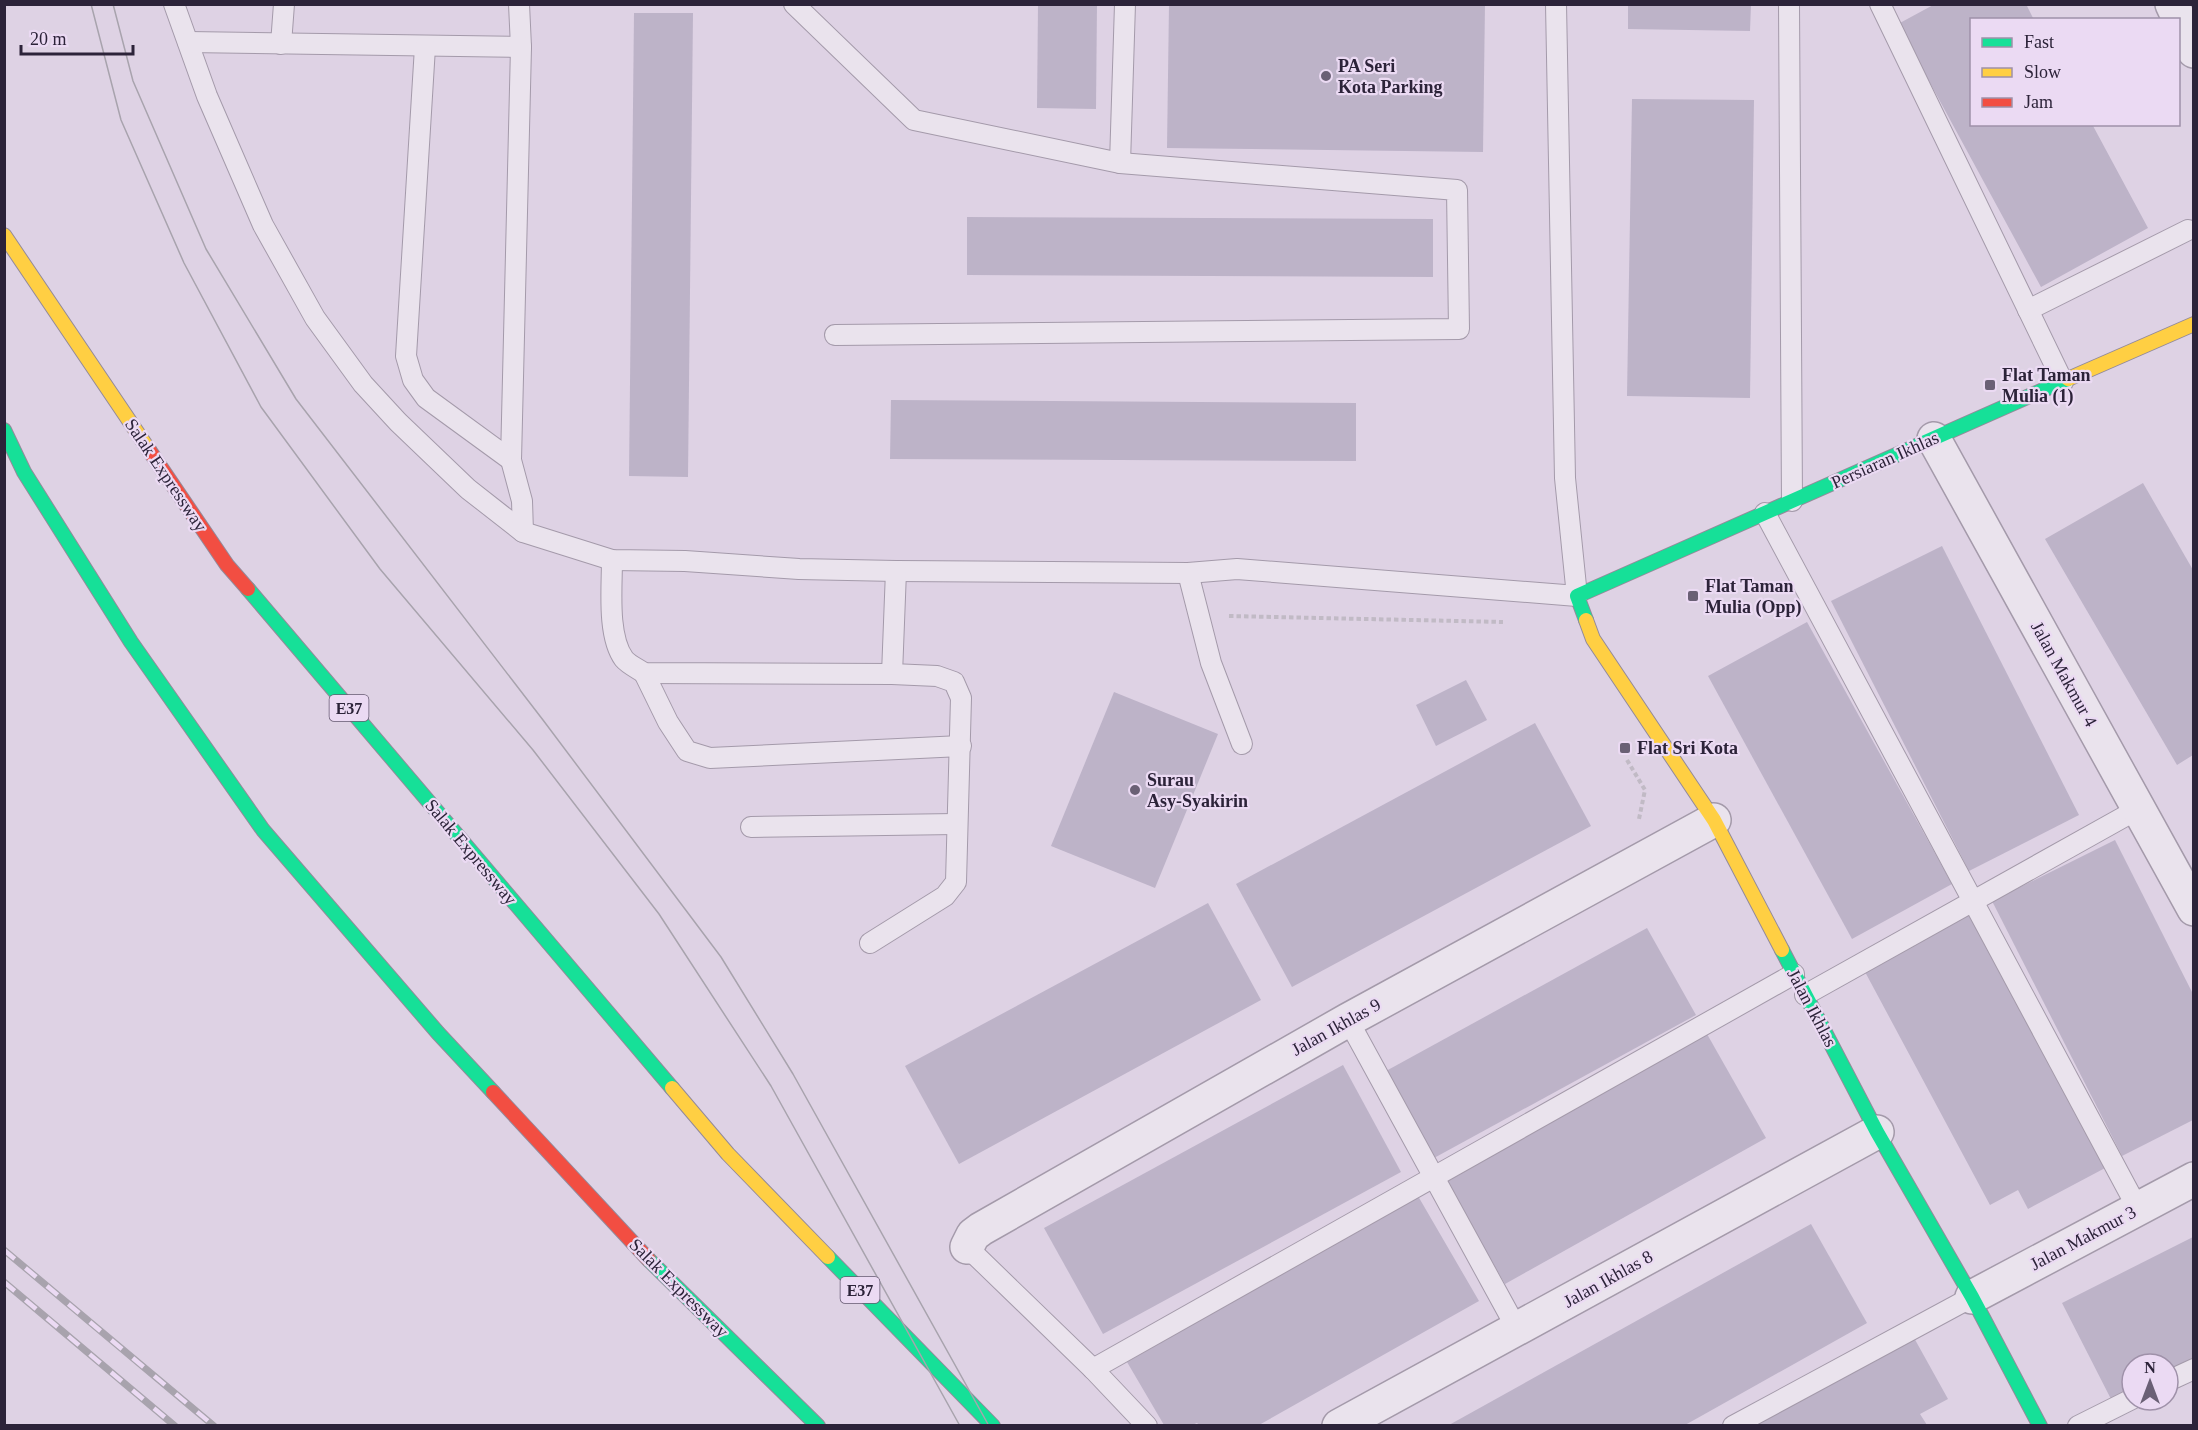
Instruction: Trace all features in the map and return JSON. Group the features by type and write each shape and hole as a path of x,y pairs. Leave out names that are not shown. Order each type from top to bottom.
{"main road":[{"name":"Salak Expressway","path":"4,235 227,565 728,1154 993,1425"},
{"name":"Persiaran Ikhlas","path":"1577,596 2193,324"},
{"name":"Salak Expressway","path":"4,430 24,472 131,642 263,830 438,1033 647,1258 818,1425"},
{"name":"Jalan Ikhlas","path":"1577,596 1593,639 1714,820 1877,1132 1972,1297 2040,1425"}],"street":[{"path":"2172,4 2178,18"},
{"path":"2180,22 2193,51"},
{"name":"Jalan Makmur 4","path":"1934,439 2193,909"},
{"name":"Jalan Ikhlas 9","path":"967,1247 973,1235 981,1229 1348,1020 1714,820"},
{"name":"Jalan Ikhlas 8","path":"1339,1425 1877,1132"},
{"name":"Jalan Makmur 3","path":"1972,1297 2193,1179"}],"lane":[{"path":"174,4 207,96 262,225 315,318 363,384 398,422 468,489 523,532 612,560 685,561 799,569 896,571 1188,573 1237,569 1577,596 1565,478 1556,4"},
{"path":"281,44 284,4"},
{"path":"519,4 521,47 511,460 522,501 523,532"},
{"path":"794,4 914,120 1120,163 1457,190 1460,329 835,336"},
{"path":"1120,163 1125,4"},
{"path":"1789,4 1792,501"},
{"path":"1880,4 2063,382"},
{"path":"188,42 521,47"},
{"path":"425,47 406,356 413,380 426,398 511,460"},
{"path":"2028,310 2188,230"},
{"path":"1765,513 2138,1209"},
{"path":"612,560 611,614 615,636 624,659 644,673 668,722 687,750 710,758 961,746"},
{"path":"892,674 896,571"},
{"path":"1188,573 1211,663 1242,744"},
{"path":"644,673 892,674 937,676 954,682 961,698 956,882 945,897 870,944"},
{"path":"1805,995 2138,809"},
{"path":"751,827 956,824"},
{"path":"1093,1369 1794,974"},
{"path":"1348,1020 1517,1329"},
{"path":"967,1247 1093,1369 1147,1425"},
{"path":"1733,1425 1972,1297"},
{"path":"2078,1425 2120,1405"}],"path":[{"path":"1198,616 1504,622"},
{"path":"1624,754 1645,790 1638,820"}],"building":[{"path":"1038,4 1097,4 1096,109 1037,108"},
{"name":"PA Seri Kota Parking","path":"1169,4 1485,4 1483,152 1167,148"},
{"path":"1628,4 1751,4 1750,31 1628,29"},
{"path":"1935,4 2026,4 2033,18 1970,18 1970,126 2093,126 2148,228 2041,287 1898,24"},
{"path":"634,13 693,13 688,477 629,476"},
{"path":"1632,99 1754,100 1750,398 1627,396"},
{"path":"967,217 1433,219 1433,277 967,275"},
{"path":"891,400 1356,403 1356,461 890,459"},
{"path":"2143,483 2193,570 2193,755 2177,765 2045,539"},
{"path":"1942,546 2079,815 1969,871 1831,601"},
{"path":"1807,622 1952,884 1852,939 1708,676"},
{"path":"1466,680 1487,720 1436,746 1416,705"},
{"name":"Surau Asy-Syakirin","path":"1114,692 1218,734 1155,888 1051,846"},
{"path":"1535,723 1591,826 1292,987 1236,884"},
{"path":"2115,840 2193,994 2193,1120 2122,1156 1992,901"},
{"path":"1208,903 1261,1000 959,1164 905,1066"},
{"path":"1971,913 2107,1167 2028,1209 2018,1190 1990,1205 1864,970"},
{"path":"1647,928 1696,1015 1434,1158 1386,1071"},
{"path":"1707,1034 1766,1138 1505,1284 1446,1182"},
{"path":"1343,1065 1401,1172 1103,1334 1044,1228"},
{"path":"1418,1196 1479,1301 1259,1425 1199,1425 1197,1423 1164,1425 1127,1362"},
{"path":"1811,1224 1867,1323 1685,1425 1449,1425"},
{"path":"2193,1237 2193,1362 2180,1369 2180,1352 2120,1352 2120,1399 2113,1403 2062,1303"},
{"path":"1913,1336 1948,1399 1920,1414 1927,1425 1750,1425"}],"tram line":[{"path":"91,4 121,120 184,263 261,407 380,569 533,750 659,914 771,1086 960,1426"},
{"path":"113,4 133,81 206,249 296,399 543,720 721,957 793,1074 989,1426"}],"railway":[{"path":"4,1250 214,1426"},
{"path":"4,1282 175,1426"}],"traffic: fast":[{"path":"1586,620 1577,596 2068,379"},
{"path":"4,430 24,472 131,642 263,830 438,1033 493,1092"},
{"path":"248,589 672,1088"},
{"path":"1782,950 1877,1132 1972,1297 2040,1426"},
{"path":"828,1257 993,1426"},
{"path":"649,1260 818,1426"}],"traffic: slow":[{"path":"4,235 149,450"},
{"path":"2068,379 2194,324"},
{"path":"1586,620 1593,639 1714,820 1782,950"},
{"path":"672,1088 728,1154 828,1257"}],"traffic: jam":[{"path":"149,450 227,565 248,589"},
{"path":"493,1092 649,1260"}],"place":[{"name":"PA Seri Kota Parking","path":"1326,76"},
{"name":"Flat Taman Mulia (1)","path":"1990,385"},
{"name":"Flat Taman Mulia (Opp)","path":"1693,596"},
{"name":"Flat Sri Kota","path":"1625,748"},
{"name":"Surau Asy-Syakirin","path":"1135,790"}]}
